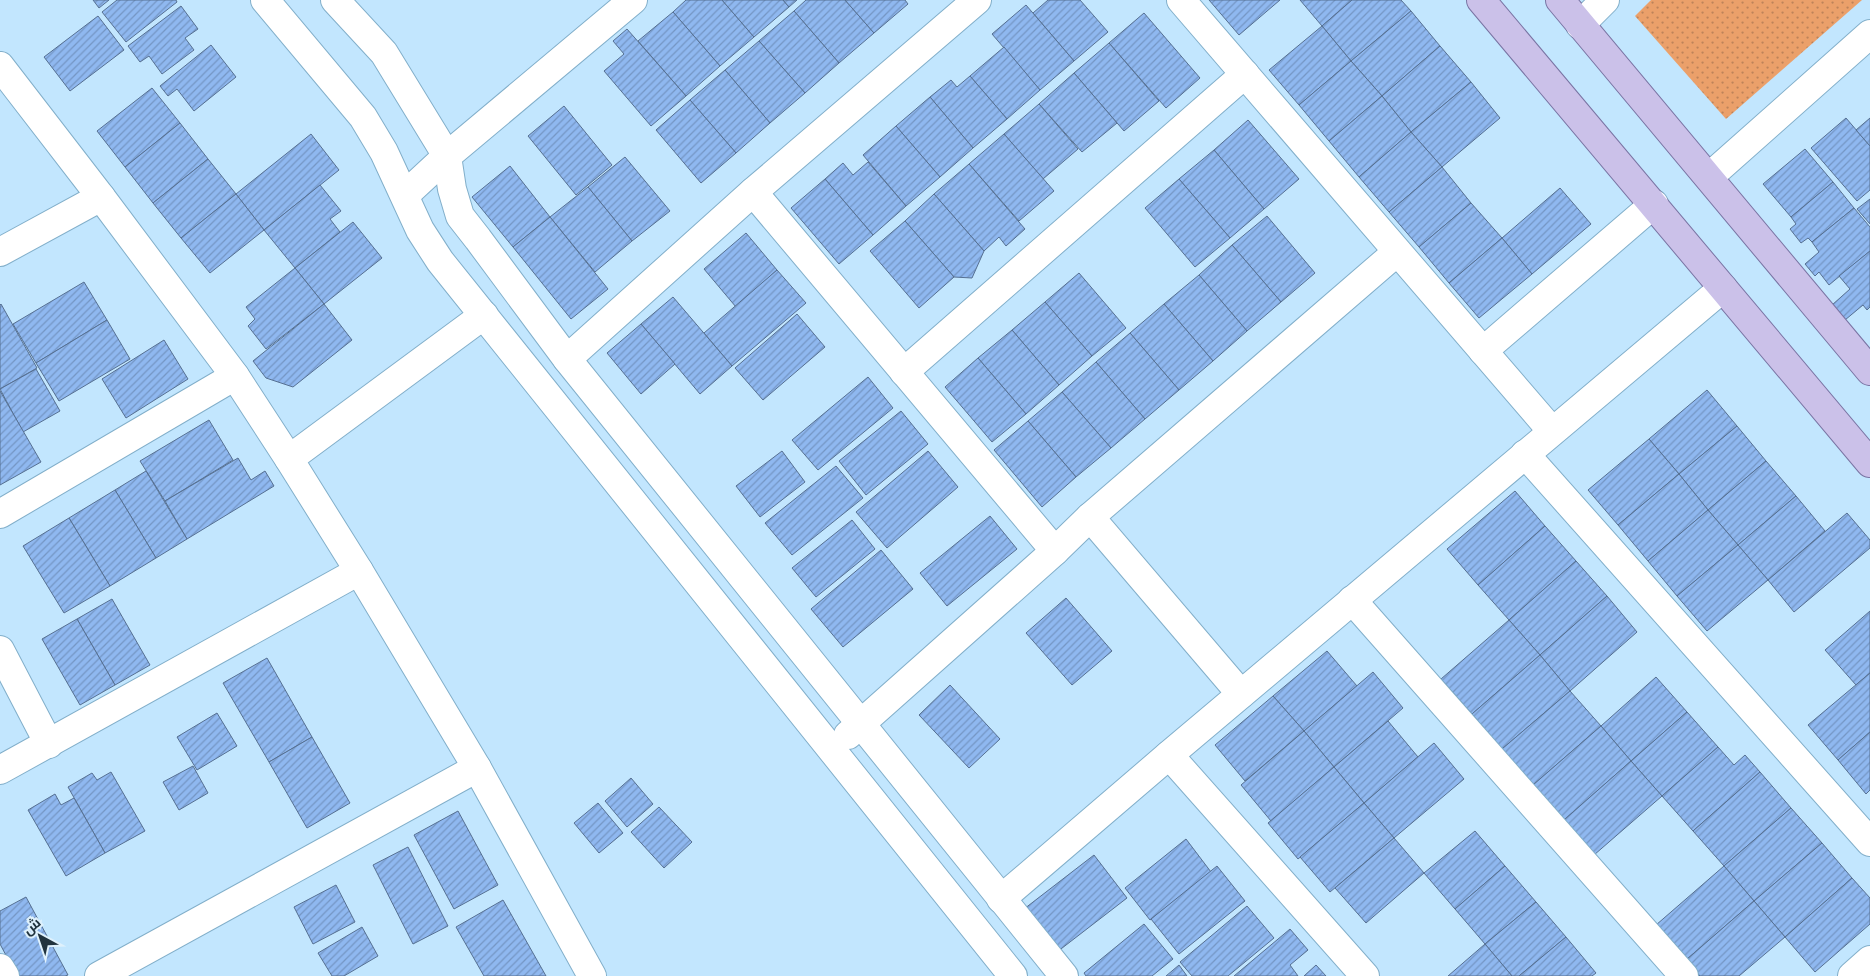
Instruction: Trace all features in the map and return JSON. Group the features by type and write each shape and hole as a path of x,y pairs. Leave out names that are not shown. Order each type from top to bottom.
{"main road":[{"path":"1481,0 1870,463"},
{"path":"1560,0 1709,177 1866,358"}],"street":[{"path":"265,0 363,117 374,134 429,246 832,749 1008,974 1040,946"},
{"path":"335,0 384,53 447,156 452,189 460,216 567,359 1064,976"},
{"path":"405,195 447,156 633,0"},
{"path":"567,359 753,192 977,0"},
{"path":"1181,0 1552,431"},
{"path":"1580,24 1605,0"},
{"path":"1709,177 1870,34"},
{"path":"0,66 235,376 289,459 477,768 591,976"},
{"path":"904,372 1245,74"},
{"path":"753,192 1055,551"},
{"path":"0,252 101,197"},
{"path":"1483,350 1654,204"},
{"path":"832,749 1055,551 1090,517 1397,252"},
{"path":"1001,899 1169,754 1723,288"},
{"path":"289,459 484,316"},
{"path":"0,514 235,376"},
{"path":"1525,454 1870,842"},
{"path":"1090,517 1241,694"},
{"path":"0,770 359,572"},
{"path":"1352,600 1684,976"},
{"path":"0,650 49,744"},
{"path":"1169,754 1365,976"},
{"path":"99,976 477,768"},
{"path":"1852,976 1870,960"},
{"path":"0,968 5,976"}],"shaded area":[{"path":"1651,0 1862,0 1726,119 1635,16"}],"building":[{"path":"93,0 109,0 99,8"},
{"path":"117,0 176,0 177,2 126,42 102,12"},
{"path":"686,0 722,0 754,37 720,66 673,12"},
{"path":"722,0 783,0 789,7 754,37"},
{"path":"783,0 797,0 789,7"},
{"path":"806,0 845,0 874,33 839,63 794,11"},
{"path":"845,0 905,0 908,4 874,33"},
{"path":"1048,0 1080,0 1108,32 1074,61 1033,13"},
{"path":"1209,0 1280,0 1239,35"},
{"path":"1300,0 1352,0 1322,26"},
{"path":"1352,0 1401,0 1411,11 1351,61 1322,26"},
{"path":"1026,5 1074,61 1040,90 992,34"},
{"path":"181,6 198,29 185,38 194,50 162,74 149,56 140,62 128,46"},
{"path":"794,11 839,63 805,93 759,41"},
{"path":"1411,11 1440,46 1382,96 1351,61"},
{"path":"673,12 720,66 686,96 638,41"},
{"path":"1144,13 1200,78 1166,108 1109,43"},
{"path":"98,16 124,50 70,91 44,57"},
{"path":"1322,26 1351,61 1299,105 1269,70"},
{"path":"627,29 686,96 651,126 604,71 624,54 613,41"},
{"path":"759,41 805,93 770,123 725,70"},
{"path":"1109,43 1159,101 1124,131 1074,73"},
{"path":"211,45 236,77 194,111 177,89 168,96 160,86"},
{"path":"1440,46 1471,82 1411,132 1382,96"},
{"path":"1004,47 1040,90 1007,119 970,76"},
{"path":"1351,61 1382,96 1329,141 1299,105"},
{"path":"725,70 770,123 736,153 690,100"},
{"path":"1074,73 1117,123 1082,152 1039,104"},
{"path":"970,76 1007,119 973,148 930,97 951,80 957,87"},
{"path":"1471,82 1500,118 1442,167 1411,132"},
{"path":"152,88 180,123 125,167 97,131"},
{"path":"1382,96 1411,132 1359,177 1329,141"},
{"path":"930,97 973,148 940,177 896,126"},
{"path":"690,100 736,153 701,183 656,130"},
{"path":"1039,104 1078,149 1043,179 1004,134"},
{"path":"564,106 612,165 576,195 528,136"},
{"path":"1846,118 1870,146 1870,190 1857,201 1811,148"},
{"path":"1870,118 1870,146 1856,130"},
{"path":"1248,120 1299,179 1264,209 1214,150"},
{"path":"180,123 208,159 153,203 125,167"},
{"path":"896,126 940,177 906,206 863,155"},
{"path":"1411,132 1442,167 1389,212 1359,177"},
{"path":"311,134 339,170 264,230 236,194"},
{"path":"1004,134 1054,191 1019,221 969,164"},
{"path":"1805,149 1833,182 1791,217 1763,184"},
{"path":"1214,150 1264,209 1230,238 1179,179"},
{"path":"625,157 670,211 632,241 588,187"},
{"path":"208,159 236,194 181,238 153,203"},
{"path":"868,162 906,206 873,235 825,179 843,163 853,175"},
{"path":"969,164 1025,229 1006,246 999,237 984,251 934,194"},
{"path":"510,166 550,217 513,247 472,197"},
{"path":"1442,167 1471,203 1419,247 1389,212"},
{"path":"825,179 873,235 839,264 791,208"},
{"path":"1179,179 1230,238 1195,267 1145,208"},
{"path":"1833,182 1854,208 1812,242 1808,238 1801,243 1790,229 1796,224 1791,217"},
{"path":"320,185 341,211 330,219 340,232 295,268 264,230"},
{"path":"588,187 632,241 595,272 550,217"},
{"path":"1560,188 1591,224 1532,274 1502,238"},
{"path":"236,194 264,230 210,273 181,238"},
{"path":"934,194 984,251 972,278 954,277 905,221"},
{"path":"1870,199 1870,224 1857,209"},
{"path":"1471,203 1502,238 1449,283 1419,247"},
{"path":"1854,208 1870,227 1870,251 1829,285 1819,272 1815,276 1805,264 1819,252 1812,242"},
{"path":"1267,216 1315,273 1281,302 1232,245"},
{"path":"550,217 608,289 571,319 513,247"},
{"path":"905,221 954,277 919,308 870,251"},
{"path":"353,222 382,258 324,304 295,268"},
{"path":"746,233 777,270 736,307 704,269"},
{"path":"1502,238 1532,274 1479,318 1449,283"},
{"path":"1232,245 1281,302 1247,331 1199,275"},
{"path":"1870,251 1870,307 1867,310 1863,305 1845,320 1832,305 1850,289 1839,276"},
{"path":"295,268 324,304 266,349 248,326 255,319 246,307"},
{"path":"777,270 806,303 732,366 704,333"},
{"path":"1079,273 1126,328 1092,356 1045,302"},
{"path":"1199,275 1247,331 1213,361 1164,304"},
{"path":"84,282 107,320 36,363 13,324"},
{"path":"673,297 732,366 700,394 641,324"},
{"path":"1045,302 1092,356 1059,385 1012,330"},
{"path":"324,304 352,340 293,387 266,378 253,361"},
{"path":"1164,304 1213,361 1179,390 1130,333"},
{"path":"0,305 37,368 0,389"},
{"path":"797,314 825,347 763,400 735,368"},
{"path":"107,320 130,359 59,401 36,363"},
{"path":"641,324 675,364 641,394 607,353"},
{"path":"1012,330 1059,385 1026,414 978,358"},
{"path":"1130,333 1179,390 1145,419 1096,362"},
{"path":"164,340 188,379 126,418 102,379"},
{"path":"978,358 1026,414 992,442 945,387"},
{"path":"1096,362 1145,419 1111,448 1062,392"},
{"path":"36,369 60,411 23,432 0,389"},
{"path":"868,377 893,408 818,470 792,440"},
{"path":"1707,390 1737,426 1679,474 1649,439"},
{"path":"0,391 41,462 0,485"},
{"path":"1062,392 1111,448 1076,477 1028,421"},
{"path":"901,411 928,444 866,495 839,461"},
{"path":"209,420 233,460 165,501 140,461"},
{"path":"1028,421 1076,477 1042,507 994,450"},
{"path":"1737,426 1766,461 1708,510 1679,474"},
{"path":"1649,439 1679,474 1618,525 1588,490"},
{"path":"782,451 805,482 760,517 736,486"},
{"path":"928,451 958,487 887,548 856,512"},
{"path":"238,458 251,480 265,471 274,486 187,539 165,501"},
{"path":"1766,461 1796,496 1738,545 1708,510"},
{"path":"836,466 863,498 792,555 765,523"},
{"path":"146,471 187,539 156,558 115,490"},
{"path":"1679,474 1708,510 1648,561 1618,525"},
{"path":"115,490 156,558 110,586 69,518"},
{"path":"1515,491 1545,526 1478,585 1447,549"},
{"path":"1796,496 1825,531 1768,580 1738,545"},
{"path":"1708,510 1738,545 1677,596 1648,561"},
{"path":"1847,513 1870,540 1870,548 1794,612 1768,580"},
{"path":"990,516 1017,549 947,606 920,573"},
{"path":"69,518 110,586 64,613 23,546"},
{"path":"852,520 875,549 816,597 792,568"},
{"path":"1545,526 1576,561 1509,620 1478,585"},
{"path":"1738,545 1768,580 1707,631 1677,596"},
{"path":"881,550 913,589 843,647 811,609"},
{"path":"1576,561 1607,596 1540,655 1509,620"},
{"path":"1607,596 1637,632 1570,691 1540,655"},
{"path":"1066,598 1112,651 1072,685 1026,633"},
{"path":"112,599 150,665 115,685 77,619"},
{"path":"1870,611 1870,673 1856,685 1825,650"},
{"path":"77,619 115,685 80,705 42,639"},
{"path":"1509,620 1540,655 1472,714 1441,679"},
{"path":"1327,651 1357,686 1304,731 1273,696"},
{"path":"1540,655 1570,691 1502,749 1472,714"},
{"path":"267,658 312,737 269,762 223,683"},
{"path":"1373,672 1403,708 1334,767 1304,731"},
{"path":"1870,673 1870,732 1838,760 1808,725"},
{"path":"1656,677 1687,712 1631,761 1601,726"},
{"path":"950,685 1000,739 969,768 919,715"},
{"path":"1570,691 1601,726 1533,785 1502,749"},
{"path":"1273,696 1304,731 1245,781 1215,745"},
{"path":"1687,712 1718,747 1662,796 1631,761"},
{"path":"217,713 237,746 197,770 177,737"},
{"path":"1388,721 1418,757 1364,803 1334,767"},
{"path":"1601,726 1631,761 1564,820 1533,785"},
{"path":"1304,731 1334,767 1271,821 1241,785"},
{"path":"1870,732 1870,790 1866,794 1838,760"},
{"path":"312,737 350,803 307,828 269,762"},
{"path":"1434,743 1464,779 1394,838 1364,803"},
{"path":"1718,747 1734,765 1745,755 1760,772 1693,831 1662,796"},
{"path":"1631,761 1662,796 1594,855 1564,820"},
{"path":"193,766 208,793 179,810 163,782"},
{"path":"1334,767 1364,803 1298,859 1268,823"},
{"path":"111,772 145,831 105,853 68,787 92,773 97,780"},
{"path":"1760,772 1791,808 1724,866 1693,831"},
{"path":"631,778 653,804 627,827 605,801"},
{"path":"55,794 61,805 74,798 105,853 66,876 28,810"},
{"path":"598,803 623,833 599,853 574,823"},
{"path":"1364,803 1394,838 1330,892 1300,857"},
{"path":"659,807 692,842 664,868 631,832"},
{"path":"1791,808 1822,843 1754,901 1724,866"},
{"path":"458,811 498,885 454,909 414,835"},
{"path":"1475,831 1505,866 1455,909 1424,873"},
{"path":"1394,838 1424,873 1366,923 1335,888"},
{"path":"1186,839 1211,872 1150,920 1125,888"},
{"path":"1822,843 1852,878 1785,937 1754,901"},
{"path":"408,847 448,926 413,944 373,865"},
{"path":"1094,855 1127,898 1057,952 1024,909"},
{"path":"1217,866 1245,901 1179,954 1151,919"},
{"path":"1505,866 1536,902 1485,944 1455,909"},
{"path":"1724,866 1754,901 1686,960 1656,925"},
{"path":"1852,878 1870,898 1870,924 1815,972 1785,937"},
{"path":"336,885 355,922 313,944 294,907"},
{"path":"26,897 68,975 17,976 0,944 0,911"},
{"path":"503,900 546,976 484,976 456,927"},
{"path":"1754,901 1785,937 1739,976 1700,976 1686,960"},
{"path":"1536,902 1566,937 1519,976 1512,976 1485,944"},
{"path":"1247,906 1274,938 1228,976 1192,976 1180,962"},
{"path":"1144,924 1173,959 1152,976 1086,976 1084,973"},
{"path":"362,927 378,956 344,976 332,976 318,953"},
{"path":"1290,929 1308,950 1290,965 1298,976 1234,976"},
{"path":"1566,937 1596,973 1592,976 1519,976"},
{"path":"1485,944 1512,976 1448,976"},
{"path":"1179,965 1187,976 1166,976"},
{"path":"1316,965 1326,976 1304,976"}]}
